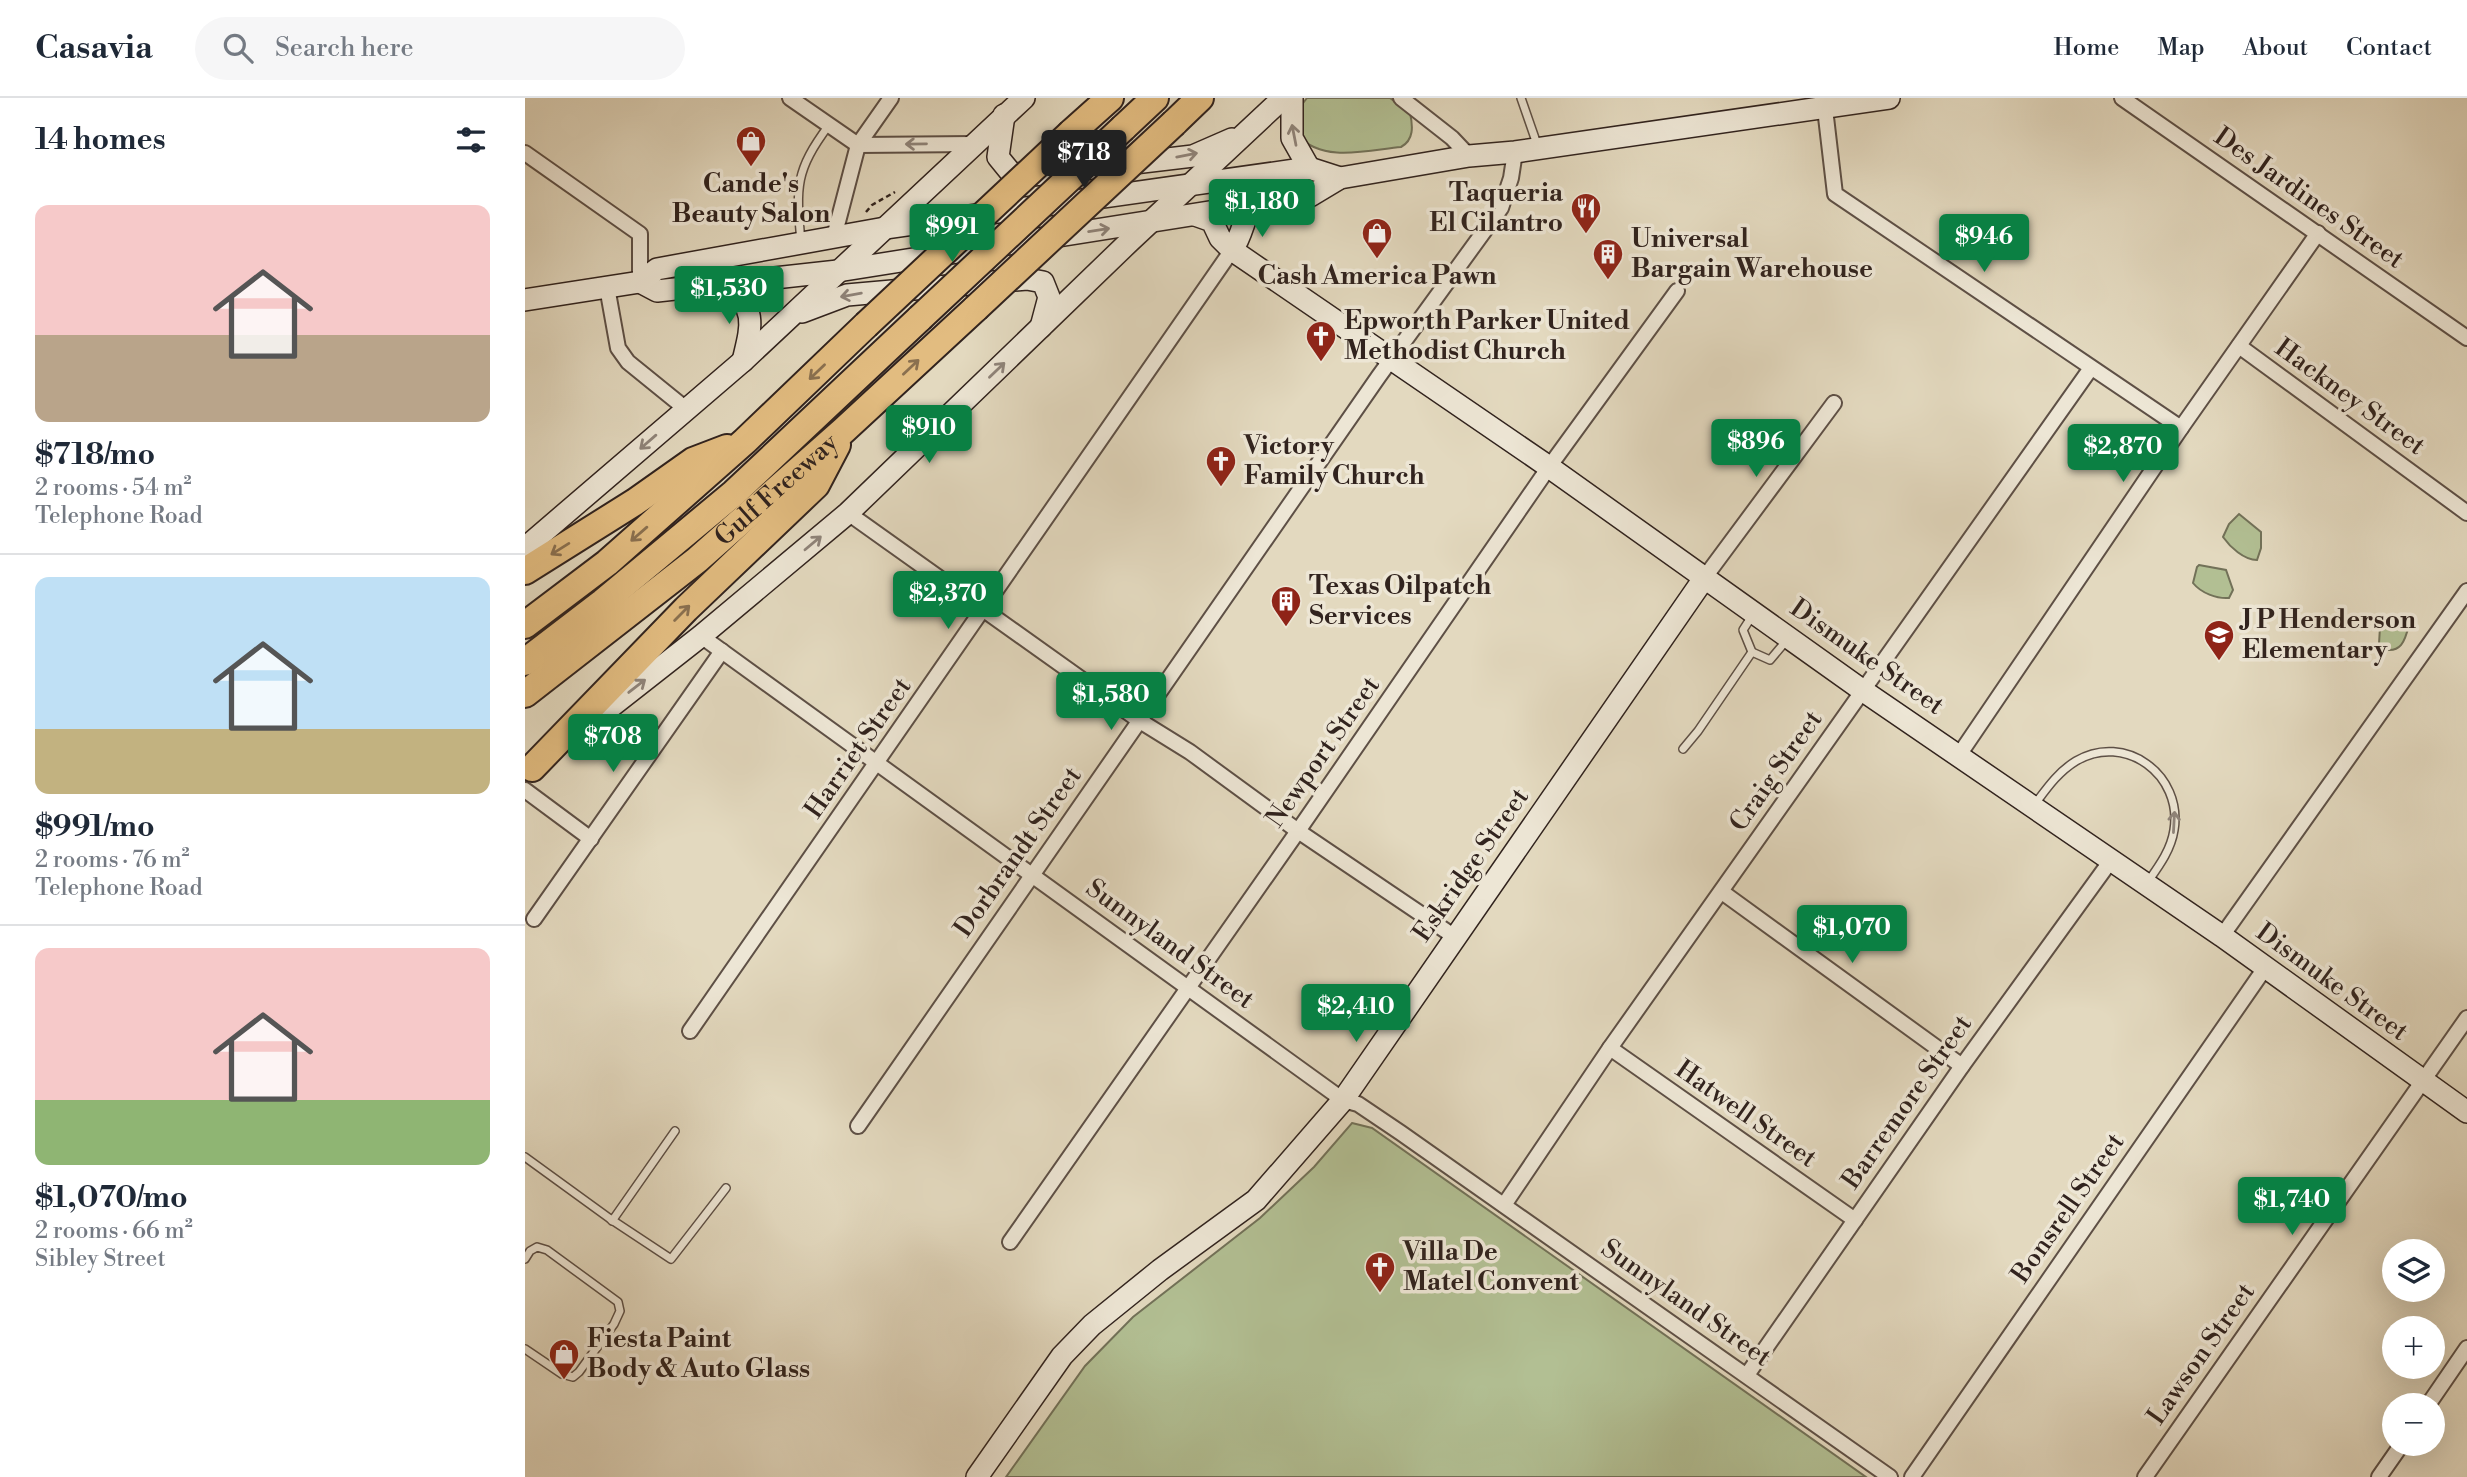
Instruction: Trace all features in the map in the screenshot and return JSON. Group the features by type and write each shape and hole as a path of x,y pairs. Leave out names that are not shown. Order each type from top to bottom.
{"highway":[{"path":"525,625 607,563 745,441 1110,98"},
{"name":"Gulf Freeway","path":"525,662 603,602 734,493 1155,98"},
{"name":"Gulf Freeway","path":"525,694 697,560 844,430 1200,98"},
{"path":"527,777 686,609 816,485 844,430"},
{"path":"525,571 635,502 693,461 745,441"}],"main road":[{"path":"525,548 743,361 1024,98"},
{"path":"527,777 848,513 1283,98"},
{"path":"1292,98 1292,138 1309,168"},
{"path":"640,282 657,291 838,271 1310,196 1340,178 1469,156 1539,149 1825,103 1889,98"},
{"path":"1004,116 998,157 1011,173 1033,175 1192,156 1243,135"},
{"path":"525,300 640,282 657,269 885,228 1309,168 1340,178"},
{"path":"1195,215 1212,221 1220,238 1232,250 1241,237 1244,220 1251,206"},
{"name":"Dismuke Street","path":"1232,250 1549,467 1862,690 2223,936 2467,1112"},
{"path":"790,317 847,295 1027,279 1044,282 1049,297 1041,327"},
{"path":"727,284 741,295 749,310 751,326 743,361"},
{"name":"Eskridge Street","path":"977,1477 1062,1356 1091,1325 1160,1270 1256,1200 1343,1100 1706,577"}],"street":[{"path":"790,98 858,145 974,144"},
{"path":"834,237 858,145 891,98"},
{"path":"1401,98 1452,138 1469,156"},
{"name":"Des Jardines Street","path":"2122,98 2467,338"},
{"path":"1825,103 1835,194 2181,428"},
{"name":"Dorbrandt Street","path":"857,1126 1391,358 1501,208 1511,178 1515,152"},
{"path":"525,153 640,234 640,282"},
{"path":"1959,755 2181,428 2318,233"},
{"name":"Harriet Street","path":"690,1031 1232,250"},
{"path":"607,287 618,348 628,362 686,409"},
{"name":"Newport Street","path":"1010,1242 1549,467 1677,291"},
{"name":"Hackney Street","path":"2239,346 2467,513"},
{"name":"Craig Street","path":"1504,1205 1610,1048 2091,368"},
{"name":"Eskridge Street","path":"1706,577 1834,403"},
{"path":"848,513 1140,721 1191,752 1298,831 1455,937"},
{"path":"2223,936 2467,591"},
{"name":"Sunnyland Street","path":"701,636 1343,1100 1358,1104 1890,1477"},
{"path":"534,919 722,651"},
{"path":"527,777 591,839"},
{"name":"Barremore Street","path":"1747,1375 1962,1066 2112,859"},
{"path":"1722,892 1962,1066"},
{"name":"Bonsrell Street","path":"1912,1477 2265,968"},
{"name":"Lawson Street","path":"2145,1477 2467,1018"},
{"name":"Hatwell Street","path":"1610,1048 1855,1220"},
{"path":"2436,1393 2467,1348"},
{"path":"2379,1477 2394,1456"}],"lane":[{"path":"1521,98 1539,149"},
{"path":"801,243 797,197 800,178 805,160 829,125"},
{"path":"1754,612 1743,630 1752,652 1770,660 1789,637"},
{"path":"1683,749 1752,652"},
{"path":"2034,806 2057,775 2078,760 2105,751 2129,754 2150,765 2162,776 2170,790 2175,828 2170,846 2147,883"},
{"path":"613,1221 675,1132"},
{"path":"525,1157 671,1259 726,1188"},
{"path":"525,1259 530,1251 537,1247 547,1250 604,1289 618,1302 620,1311 614,1324 573,1377 562,1374 525,1349"}],"green space":[{"path":"1307,98 1390,98 1410,113 1410,137 1401,147 1347,153 1320,150 1299,136 1300,107"},
{"path":"2239,514 2261,532 2261,548 2257,560 2238,552 2223,537 2229,524"},
{"path":"2199,565 2226,570 2233,590 2229,598 2209,595 2193,583"},
{"path":"2393,615 2401,615 2409,625 2406,636 2398,648 2382,649 2379,644 2380,627"},
{"name":"Villa De Matel Convent","path":"1352,1123 1372,1128 1866,1477 1006,1477 1085,1366 1133,1317 1260,1218 1314,1167"}],"place":[{"name":"Cande's Beauty Salon","path":"751,168"},
{"name":"Taqueria El Cilantro","path":"1586,235"},
{"name":"Cash America Pawn","path":"1377,260"},
{"name":"Universal Bargain Warehouse","path":"1608,281"},
{"name":"Epworth Parker United Methodist Church","path":"1321,363"},
{"name":"Victory Family Church","path":"1221,488"},
{"name":"Texas Oilpatch Services","path":"1286,628"},
{"name":"J P Henderson Elementary","path":"2219,662"},
{"name":"Villa De Matel Convent","path":"1380,1294"},
{"name":"Fiesta Paint Body & Auto Glass","path":"564,1381"}]}
